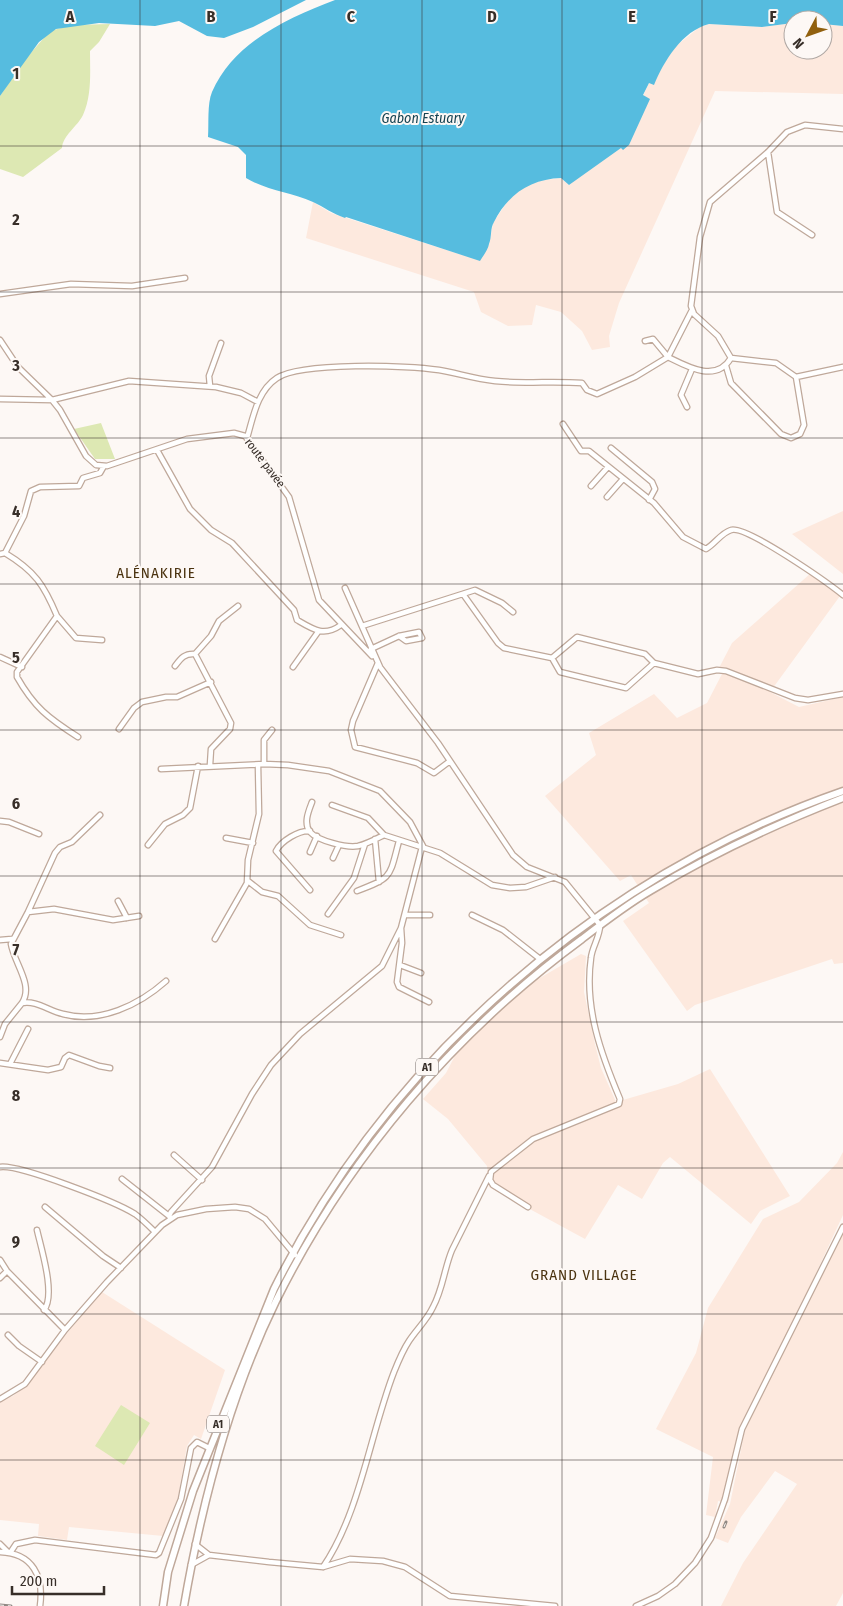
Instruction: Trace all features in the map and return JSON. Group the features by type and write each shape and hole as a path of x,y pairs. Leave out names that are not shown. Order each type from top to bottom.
{"highway":[{"name":"A1","path":"163,1606 176,1544 210,1448 264,1312 294,1251 342,1173 395,1102 476,1017 540,959 595,917 675,867 732,837 843,791"},
{"name":"A1","path":"184,1606 195,1544 217,1457 242,1381 277,1301 301,1257 374,1143 415,1092 506,999 600,925 647,893 702,861 796,816 843,798"}],"street":[{"path":"247,438 262,393 275,379 284,374 314,368 412,367 494,381 582,383 587,390 597,394 619,384 668,357 692,310 700,237 707,207 768,152 787,132 805,125 843,129"},
{"path":"768,152 777,212 812,235"},
{"path":"0,294 71,284 132,286 185,278"},
{"path":"692,310 718,336 731,358"},
{"path":"645,341 653,338 662,352 668,357 692,368 712,372 726,366 731,358"},
{"path":"0,340 18,366 60,410 86,456 91,462 104,466"},
{"path":"210,386 210,376 221,343"},
{"path":"731,358 771,362 796,377 843,367"},
{"path":"726,366 731,383 782,434 791,438 800,434 804,425 796,377"},
{"path":"688,407 682,395 692,368"},
{"path":"0,399 52,400 129,381 210,386 229,390 258,402"},
{"path":"563,424 581,451 589,451 658,507 684,537 701,547 709,547 728,531 740,530 810,569 843,595"},
{"name":"route pavée","path":"2,554 24,516 31,491 40,487 79,486 83,478 100,473 104,466 178,442 234,433 247,438 289,497 296,515 315,592 325,607 376,661"},
{"path":"611,448 652,482 655,489 649,500"},
{"path":"157,450 190,509 211,530 232,543 294,610 297,620 318,632 333,631 341,625"},
{"path":"591,486 608,467"},
{"path":"607,497 623,479"},
{"path":"2,554 29,569 39,579 49,596 57,616 76,638 102,640"},
{"path":"323,1567 342,1536 394,1372 408,1342 423,1326 434,1307 443,1287 447,1261 491,1172 533,1139 619,1104 620,1099 603,1060 589,994 590,958 600,925 569,885 555,877 526,867 513,855 450,761 376,661 345,588"},
{"path":"362,626 476,590 502,603 513,612"},
{"path":"463,594 501,646 552,658 560,672 626,688 654,663"},
{"path":"175,666 181,658 188,654 195,654 211,636 219,621 238,606"},
{"path":"57,616 17,676 33,703 56,723 78,737"},
{"path":"293,667 318,632"},
{"path":"371,649 399,636"},
{"path":"552,658 577,637 645,654 654,663 698,674 717,670 726,671 788,696 802,699 843,694"},
{"path":"195,654 231,723 230,729 211,749 210,765"},
{"path":"0,657 22,667"},
{"path":"376,661 351,730 355,747 417,763 434,773 450,761"},
{"path":"119,729 134,708 142,702 166,697 177,697 211,682"},
{"path":"264,764 264,740 272,730"},
{"path":"161,770 210,765 264,764 315,768 380,792 410,822 423,847 401,928 398,985 429,1002"},
{"path":"215,939 248,881 248,860 253,843 260,800 258,765"},
{"path":"148,845 165,824 183,815 190,808 198,766"},
{"path":"310,831 308,813 312,802"},
{"path":"332,805 368,818 384,835 399,842 423,847 448,857 492,885 510,888 526,887 555,877"},
{"path":"0,1036 27,992 12,949 12,939 28,912 55,853 60,847 72,842 100,815"},
{"path":"0,822 9,822 39,834"},
{"path":"310,890 276,851 287,838 304,831 310,831 317,836 340,845 356,846 384,835"},
{"path":"310,852 317,836"},
{"path":"226,838 253,843"},
{"path":"375,839 379,882"},
{"path":"358,891 379,882 389,873 399,842"},
{"path":"328,914 354,878 365,844"},
{"path":"333,858 340,845"},
{"path":"248,881 262,892 278,896 310,925 341,936"},
{"path":"118,901 127,918"},
{"path":"28,912 54,909 97,919 140,916"},
{"path":"404,915 430,915"},
{"path":"472,915 503,930 540,959"},
{"path":"0,1399 22,1386 65,1330 202,1180 215,1162 236,1122 271,1065 300,1034 382,966 401,928"},
{"path":"0,940 12,939"},
{"path":"400,965 421,973"},
{"path":"22,1003 30,1002 66,1015 98,1016 135,1003 153,992 166,980"},
{"path":"10,1064 28,1029"},
{"path":"0,1063 48,1070 62,1066 65,1058 69,1055 110,1068"},
{"path":"174,1155 202,1180"},
{"path":"0,1167 21,1168 88,1192 133,1213 155,1232"},
{"path":"491,1172 490,1180 493,1186 528,1207"},
{"path":"122,1179 170,1217"},
{"path":"45,1207 103,1256 121,1268"},
{"path":"170,1217 193,1210 242,1208 260,1215 301,1257"},
{"path":"636,1606 658,1596 676,1584 703,1551 725,1499 742,1429 843,1227"},
{"path":"37,1230 48,1281 48,1303 44,1310"},
{"path":"0,1260 7,1272 65,1330"},
{"path":"0,1278 7,1272"},
{"path":"8,1335 19,1346 42,1362"},
{"path":"9,1553 16,1544 35,1540 156,1555 159,1553 181,1499 190,1448 197,1442 210,1448"},
{"path":"0,1544 9,1553"},
{"path":"195,1544 209,1556"},
{"path":"0,1552 9,1553 25,1560 37,1574 42,1586 40,1606"},
{"path":"191,1565 209,1556 323,1567 350,1559 383,1561 405,1567 450,1596 556,1606"}],"shaded area":[{"path":"709,24 762,27 783,24 783,60 833,60 833,25 843,26 843,94 715,91 619,303 609,336 610,347 592,350 582,331 561,312 536,305 532,325 508,326 481,312 474,292 306,238 313,202 331,213 462,255 489,245 493,223 509,199 525,186 537,181 561,178 569,185 650,99 643,96 649,83 676,46 701,26"},
{"path":"843,511 843,574 792,534"},
{"path":"811,573 840,596 770,692 799,707 843,697 843,963 834,964 832,959 695,1005 687,1011 623,921 649,903 631,875 620,881 545,796 596,755 589,733 654,694 677,718 707,703 723,672 719,668 732,643"},
{"path":"581,954 586,956 584,992 595,1044 601,1068 616,1102 678,1084 710,1069 790,1196 760,1211 751,1224 670,1157 663,1163 642,1199 618,1185 585,1239 489,1187 487,1166 448,1119 423,1099 446,1073 458,1050 483,1026 533,982"},
{"path":"843,1152 843,1215 742,1433 728,1503 718,1501 715,1517 706,1515 713,1457 656,1429 696,1353 708,1308 763,1219 799,1202 837,1163"},
{"path":"843,1231 843,1593 836,1606 721,1606 743,1563 797,1484 775,1471 741,1517 728,1543 715,1538 730,1504 745,1430"},
{"path":"102,1292 225,1370 201,1439 194,1435 187,1446 178,1497 163,1536 69,1527 67,1540 38,1536 39,1524 0,1520 0,1401 13,1396 26,1386 58,1344"}],"green space":[{"path":"110,24 99,42 90,51 90,84 86,107 83,115 65,139 62,148 23,177 0,169 0,96 22,63 50,31 72,25"},
{"path":"101,423 115,459 95,459 74,429"},
{"path":"121,1405 150,1423 124,1465 95,1446"}],"water":[{"path":"0,0 306,0 253,27 224,38 207,36 179,21 155,26 99,23 56,29 39,42 0,96"},
{"name":"Gabon Estuary","path":"335,0 843,0 843,26 833,25 833,10 783,10 783,24 762,27 709,24 690,33 675,48 663,66 654,85 649,83 643,95 650,99 629,145 623,150 621,148 569,185 561,178 550,179 530,185 513,196 506,203 493,224 487,251 480,261 336,215 313,202 254,182 246,178 246,155 238,147 208,137 210,97 222,74 248,46 264,34 299,15"}],"railway":[{"path":"724,1527 726,1522"},
{"path":"0,1605 11,1606"}],"district":[{"name":"ALÉNAKIRIE","path":"156,573"},
{"name":"GRAND VILLAGE","path":"584,1275"}]}
